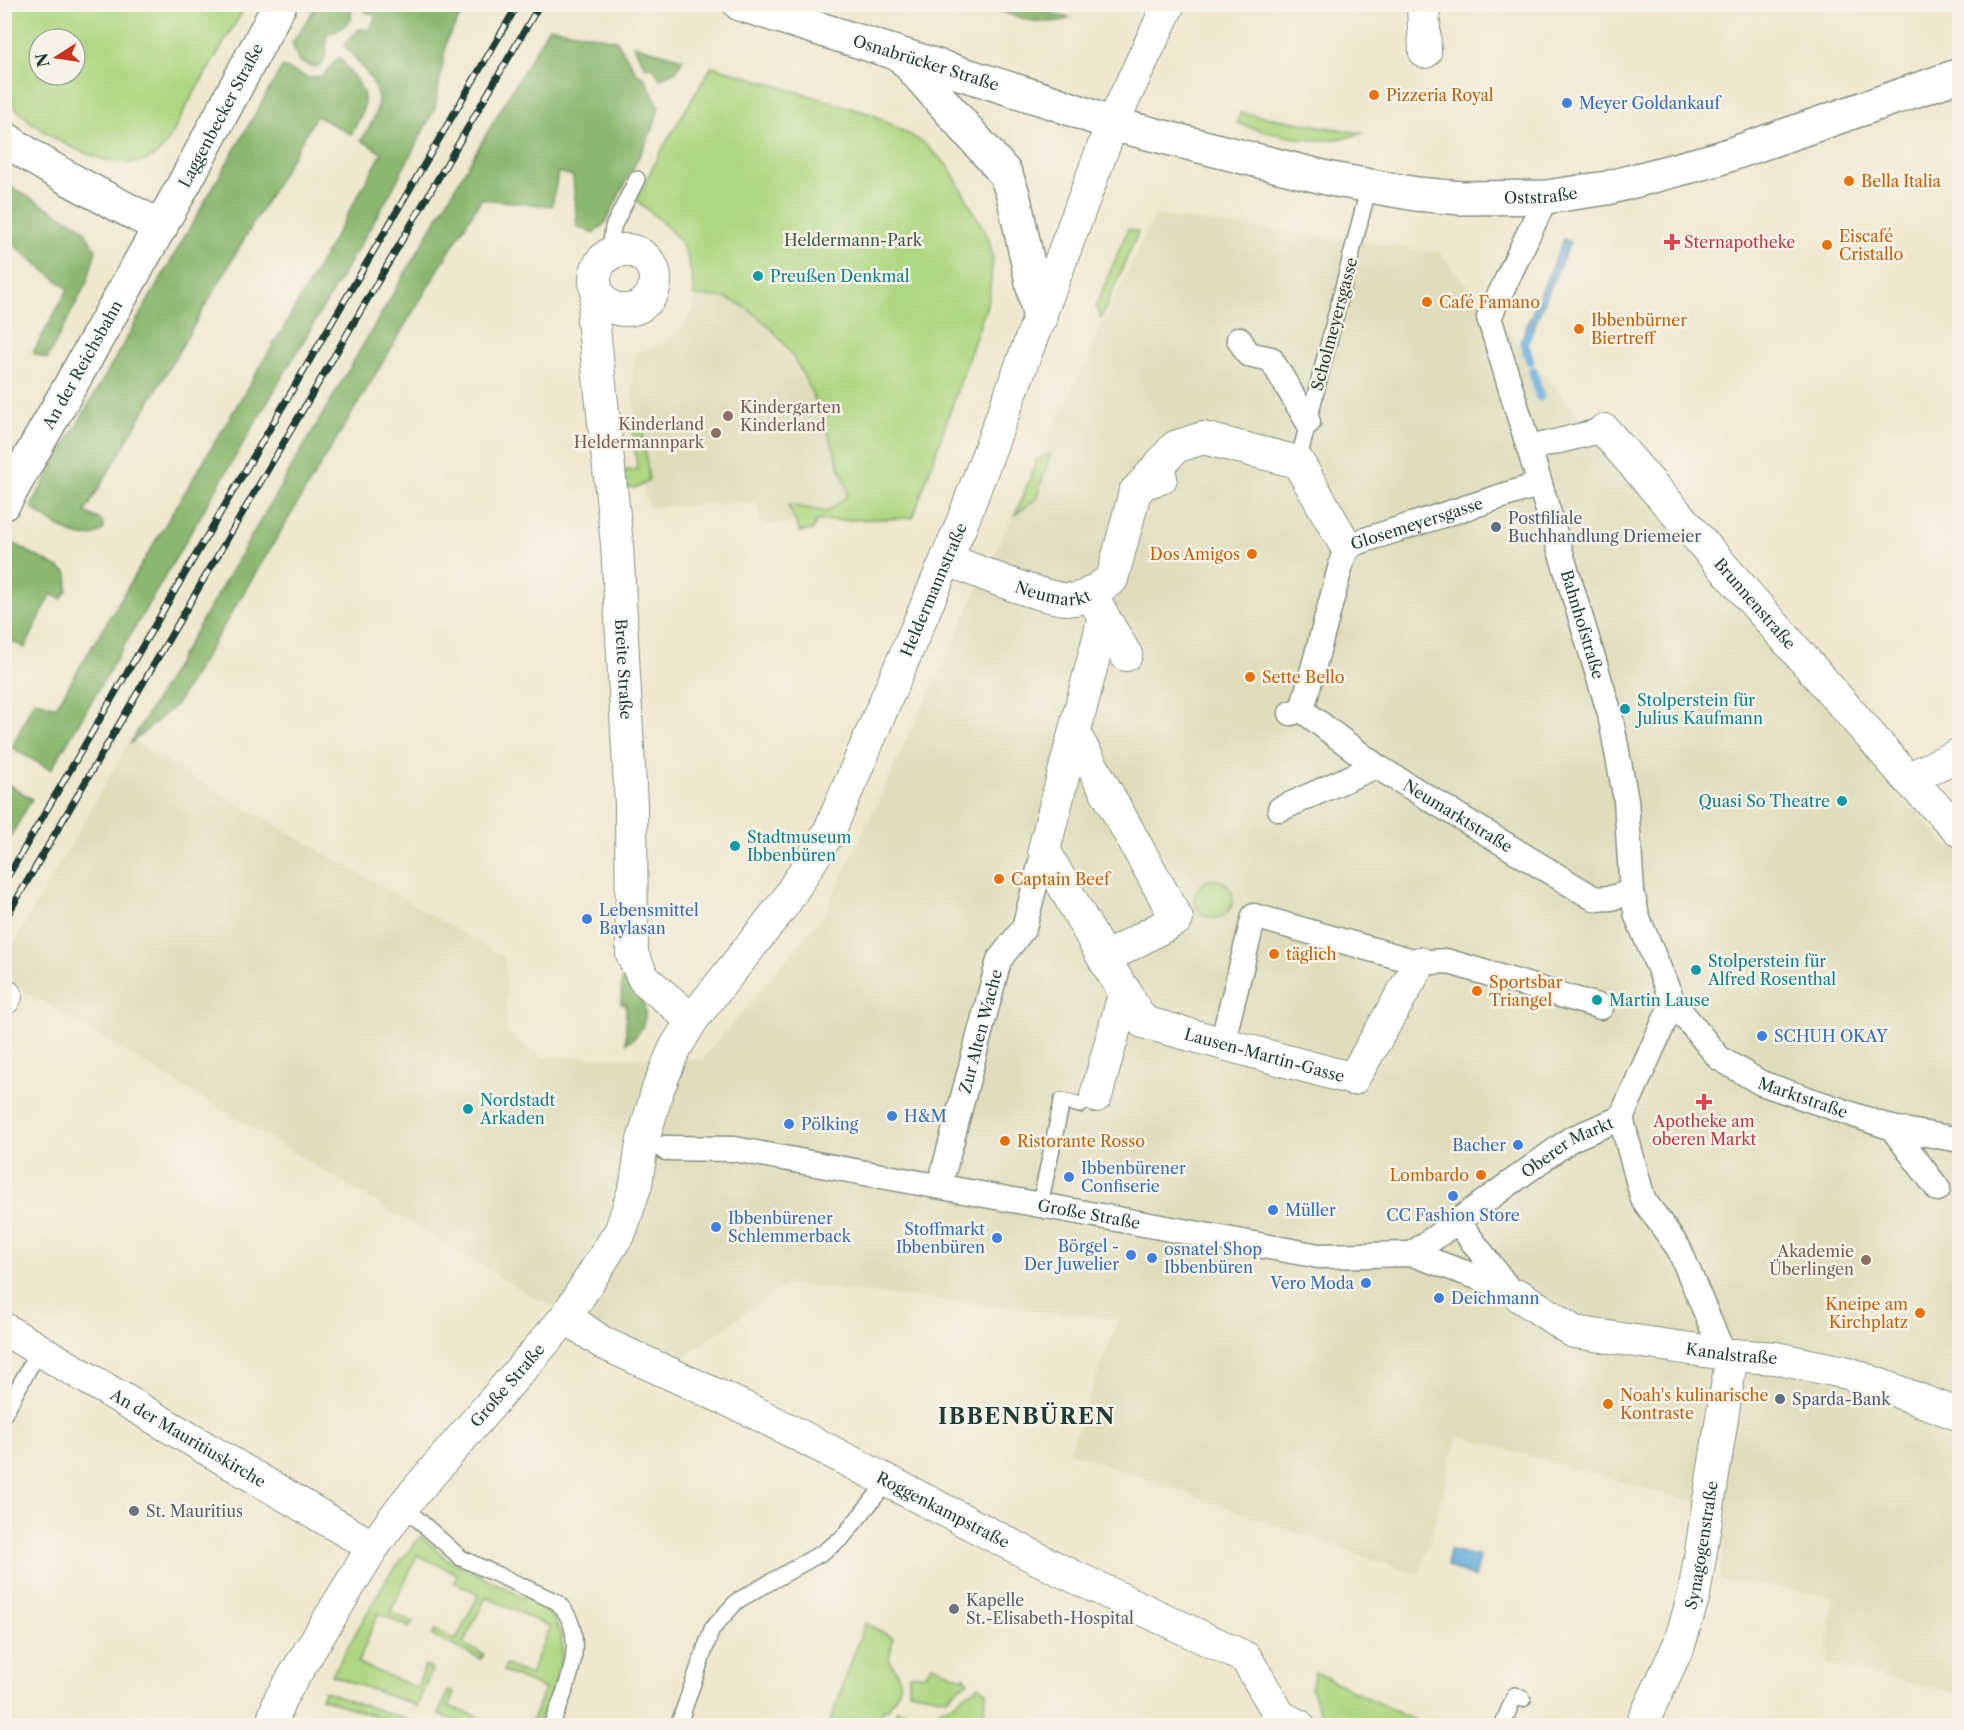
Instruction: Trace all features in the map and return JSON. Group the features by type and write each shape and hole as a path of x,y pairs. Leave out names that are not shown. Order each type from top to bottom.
{"main road":[{"name":"Osnabrücker Straße","path":"740,4 1052,102 1112,124"},
{"name":"Laggenbecker Straße","path":"161,226 276,11"},
{"path":"901,55 1005,173 1013,194 1040,319"},
{"name":"Oststraße","path":"1112,124 1369,186 1462,198 1546,197 1607,188 1717,159 1959,75"},
{"path":"4,138 34,160 80,186 161,226"},
{"name":"An der Reichsbahn","path":"4,503 161,226"}],"street":[{"name":"Heldermannstraße","path":"692,1020 784,904 829,832 947,559 1040,319 1112,124 1169,4"},
{"path":"1423,4 1425,52"},
{"name":"Bahnhofstraße","path":"1546,197 1489,317 1610,714 1626,800 1632,892"},
{"path":"598,294 608,305 628,310 641,306 654,290 653,269 642,255 626,250 609,255"},
{"name":"Breite Straße","path":"609,255 597,268 595,276 598,294 593,320 617,544 628,750 632,954 644,979 692,1020"},
{"path":"1239,339 1248,354 1271,359 1308,422"},
{"name":"Brunnenstraße","path":"1530,448 1604,430 1908,779 1959,831"},
{"name":"Neumarkt","path":"947,559 1025,589 1098,606 1112,579 1136,492 1152,480 1176,447 1203,438 1298,462"},
{"name":"Glosemeyersgasse","path":"1298,462 1346,546 1540,484"},
{"name":"Neumarktstraße","path":"1346,546 1296,712 1376,766 1595,899 1611,898 1632,892"},
{"path":"1098,606 1126,655"},
{"path":"1044,850 1075,735 1098,606"},
{"path":"1075,735 1177,919 1104,960"},
{"path":"1908,779 1959,754"},
{"path":"1280,809 1340,775 1376,766"},
{"name":"Lausen-Martin-Gasse","path":"1044,850 1104,960 1143,1022 1353,1079 1420,963"},
{"name":"Zur Alten Wache","path":"940,1185 999,960 1024,928 1044,850"},
{"path":"1632,892 1637,916 1673,1002"},
{"path":"1222,1044 1254,916 1420,963 1446,961 1601,1007"},
{"path":"1096,1096 1125,991"},
{"name":"Marktstraße","path":"1673,1002 1719,1058 1761,1083 1892,1128 1959,1140"},
{"name":"Oberer Markt","path":"1412,1254 1571,1139 1621,1118 1673,1002"},
{"name":"Große Straße","path":"271,1725 280,1699 372,1547 403,1506 566,1317 621,1230 636,1184 642,1144 658,1089 674,1050 692,1020"},
{"path":"1621,1118 1643,1199 1679,1249 1728,1354"},
{"path":"1892,1128 1938,1189"},
{"name":"Große Straße","path":"666,1148 734,1149 1319,1256 1412,1254 1514,1292"},
{"path":"1458,1222 1514,1292"},
{"name":"Kanalstraße","path":"1514,1292 1574,1332 1728,1354 1774,1358 1848,1373 1959,1415"},
{"name":"Roggenkampstraße","path":"566,1317 603,1343 754,1412 1056,1568 1246,1658 1280,1716 1299,1725"},
{"name":"An der Mauritiuskirche","path":"4,1329 372,1547"},
{"name":"Synagogenstraße","path":"1641,1725 1679,1645 1694,1595 1728,1354"}],"lane":[{"name":"Breite Straße","path":"609,255 612,227 637,179"},
{"name":"Scholmeyersgasse","path":"1298,462 1369,186"},
{"path":"1040,1204 1062,1101 1080,1105 1096,1096"},
{"path":"4,1414 39,1350"},
{"path":"678,1725 712,1629 737,1601 823,1552 842,1538 888,1481"},
{"path":"403,1506 461,1558 558,1602 566,1610 571,1620 574,1658 569,1683 551,1725"},
{"path":"1502,1725 1515,1695 1523,1699"}],"shaded area":[{"path":"1154,215 1439,252 1948,847 1959,850 1959,1694 1827,1665 1833,1597 1720,1580 1727,1511 1458,1436 1420,1576 1069,1452 1118,1319 786,1284 676,1362 533,1297 5,979 5,959 130,740 505,958 507,1033 542,1057 703,1058 824,915"},
{"name":"Kindergarten Kinderland","path":"696,297 730,299 760,319 786,354 809,390 858,520 762,525 757,502 647,507 633,392 634,359 636,353 667,341 680,330 690,316"}],"green space":[{"path":"11,4 246,5 171,137 158,153 142,161 122,163 99,158 53,137 32,123 16,108 6,94 3,55 5,12"},
{"path":"317,5 356,5 351,11 351,20 336,32 327,33 323,62 315,67 298,60 292,43"},
{"path":"366,5 437,5 464,10 447,39 435,108 391,192 51,770 12,748 34,700 56,707 284,327 382,153 361,140 376,112 378,100 376,89 364,68 344,45 359,29 370,30 376,15 365,12"},
{"path":"983,5 1023,5 1070,18 1048,22 1037,21"},
{"path":"549,27 616,40 638,75 644,77 659,106 653,129 605,223 594,233 577,227 573,176 558,172 552,206 481,199 176,705 130,744"},
{"path":"633,45 683,59 676,71 660,79 654,68 645,66"},
{"path":"339,57 355,78 363,94 363,110 351,134 316,116 85,512 102,521 104,529 96,535 87,537 59,527 34,510 32,505 282,67 309,78 323,76"},
{"name":"Heldermann-Park","path":"712,66 874,115 923,142 949,167 989,239 993,258 989,299 913,518 816,521 813,530 800,532 788,505 827,512 846,497 848,491 830,438 807,382 775,333 755,314 727,298 694,296 689,262 679,240 636,200 661,151"},
{"path":"1240,113 1362,133 1331,140 1283,136 1237,123"},
{"path":"5,184 82,227 96,250 87,282 47,359 33,353 68,289 5,238"},
{"path":"1128,229 1138,232 1101,319 1096,306"},
{"path":"631,421 641,422 649,479 635,488 626,486 622,471 637,469 633,430 618,431 618,424"},
{"path":"1050,455 1036,499 1016,514 1037,459"},
{"path":"11,542 66,572 68,576 67,590 61,599 51,594 25,648 5,638 5,555"},
{"path":"5,782 32,799 5,846"},
{"path":"1214,880 1228,885 1233,899 1228,913 1214,918 1200,913 1195,899 1200,885"},
{"path":"622,979 638,992 645,1010 641,1029 626,1043 626,1004 621,1004"},
{"path":"421,1536 447,1559 546,1608 556,1623 561,1637 560,1666 537,1725 530,1725 545,1689 503,1671 506,1665 530,1675 550,1627 486,1597 463,1644 484,1654 481,1659 432,1636 435,1630 456,1640 479,1594 454,1582 458,1574 417,1555 391,1612 413,1622 409,1627 378,1613 358,1663 417,1688 425,1666 432,1669 417,1706 332,1675 387,1578"},
{"path":"865,1623 893,1638 889,1659 900,1680 899,1690 887,1710 883,1709 879,1725 829,1725"},
{"path":"932,1665 962,1678 964,1676 968,1681 946,1698 909,1691 909,1675 925,1674"},
{"path":"1315,1672 1416,1721 1414,1725 1341,1725 1321,1715 1311,1689"},
{"path":"979,1685 987,1692 984,1704 986,1725 971,1725 964,1715 942,1725 892,1725 897,1710 929,1718"},
{"path":"324,1691 410,1721 402,1725 321,1698"},
{"path":"448,1691 454,1693 449,1706 499,1725 469,1725 439,1715"}],"water":[{"path":"1564,239 1570,242 1526,345 1520,342"},
{"path":"1450,1550 1480,1557 1475,1578 1447,1566"}],"waterway":[{"path":"1528,334 1524,343 1530,361"},
{"path":"1533,371 1540,397"}],"railway":[{"path":"4,883 518,4"},
{"path":"4,921 540,4"}],"place":[{"name":"Pizzeria Royal","path":"1374,95"},
{"name":"Meyer Goldankauf","path":"1567,103"},
{"name":"Bella Italia","path":"1849,181"},
{"name":"Sternapotheke","path":"1672,242"},
{"name":"Eiscafé Cristallo","path":"1827,245"},
{"name":"Preußen Denkmal","path":"758,276"},
{"name":"Café Famano","path":"1427,302"},
{"name":"Ibbenbürner Biertreff","path":"1579,329"},
{"name":"Kindergarten Kinderland","path":"728,416"},
{"name":"Kinderland Heldermannpark","path":"716,433"},
{"name":"Postfiliale Buchhandlung Driemeier","path":"1496,527"},
{"name":"Dos Amigos","path":"1252,554"},
{"name":"Sette Bello","path":"1250,677"},
{"name":"Stolperstein für Julius Kaufmann","path":"1625,709"},
{"name":"Quasi So Theatre","path":"1842,801"},
{"name":"Stadtmuseum Ibbenbüren","path":"735,846"},
{"name":"Captain Beef","path":"999,879"},
{"name":"Lebensmittel Baylasan","path":"587,919"},
{"name":"täglich","path":"1274,954"},
{"name":"Stolperstein für Alfred Rosenthal","path":"1696,970"},
{"name":"Sportsbar Triangel","path":"1477,991"},
{"name":"Martin Lause","path":"1597,1000"},
{"name":"SCHUH OKAY","path":"1762,1036"},
{"name":"Apotheke am oberen Markt","path":"1704,1102"},
{"name":"Nordstadt Arkaden","path":"468,1109"},
{"name":"H&M","path":"892,1116"},
{"name":"Pölking","path":"789,1124"},
{"name":"Ristorante Rosso","path":"1005,1141"},
{"name":"Bacher","path":"1518,1145"},
{"name":"Lombardo","path":"1481,1175"},
{"name":"Ibbenbürener Confiserie","path":"1069,1177"},
{"name":"CC Fashion Store","path":"1453,1196"},
{"name":"Müller","path":"1273,1210"},
{"name":"Ibbenbürener Schlemmerback","path":"716,1227"},
{"name":"Stoffmarkt Ibbenbüren","path":"997,1238"},
{"name":"Börgel - Der Juwelier","path":"1131,1255"},
{"name":"osnatel Shop Ibbenbüren","path":"1152,1258"},
{"name":"Akademie Überlingen","path":"1866,1260"},
{"name":"Vero Moda","path":"1366,1283"},
{"name":"Deichmann","path":"1439,1298"},
{"name":"Kneipe am Kirchplatz","path":"1920,1313"},
{"name":"Sparda-Bank","path":"1780,1399"},
{"name":"Noah's kulinarische Kontraste","path":"1608,1404"},
{"name":"St. Mauritius","path":"134,1511"},
{"name":"Kapelle St.-Elisabeth-Hospital","path":"954,1609"}],"district":[{"name":"IBBENBÜREN","path":"1027,1416"}]}
